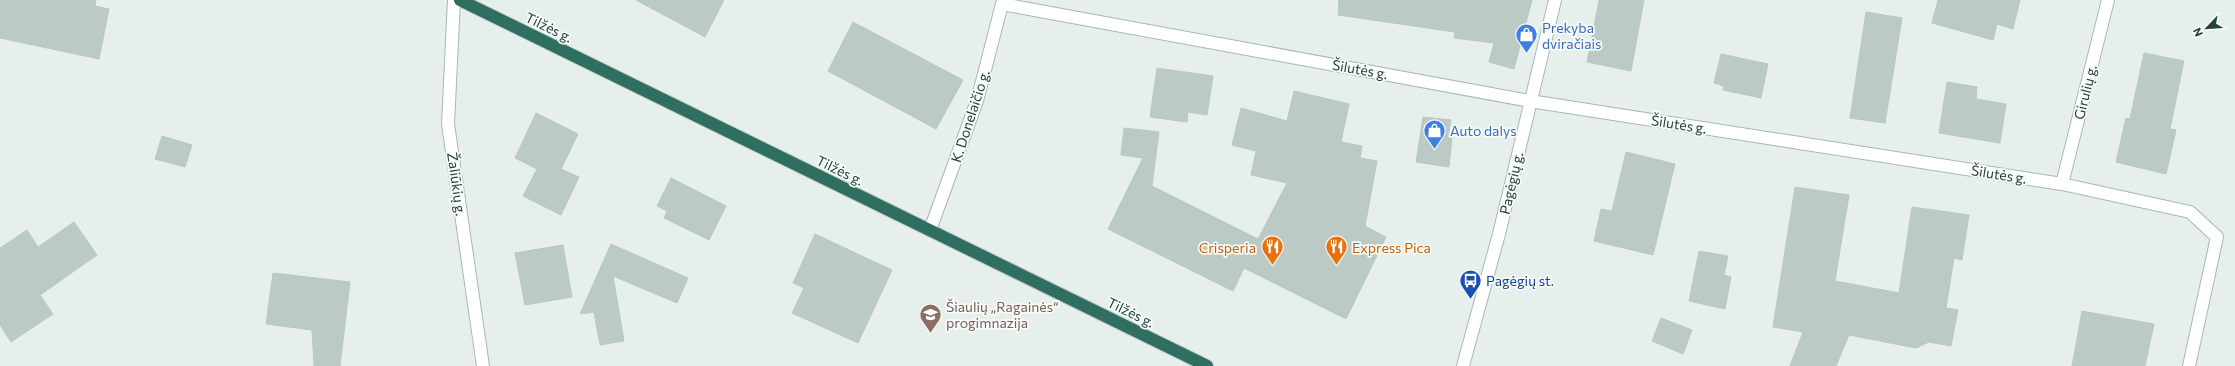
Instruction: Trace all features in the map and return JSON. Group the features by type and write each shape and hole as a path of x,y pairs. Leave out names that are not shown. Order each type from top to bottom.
{"highway":[{"name":"Tilžės g.","path":"460,0 1207,366"}],"street":[{"name":"Žaliūkių g.","path":"454,0 448,124 483,366"},
{"name":"Pagėgių g.","path":"1464,366 1499,234 1555,0"},
{"name":"Girulių g.","path":"2062,184 2108,0"},
{"name":"K. Donelaičio g.","path":"930,230 977,101 1003,2"},
{"name":"Šilutės g.","path":"1003,2 1530,101 2062,184 2190,212 2217,237 2189,366"}],"building":[{"path":"0,0 96,0 95,6 109,9 99,59 0,38"},
{"path":"636,0 724,0 705,37"},
{"path":"1339,0 1532,0 1514,69 1489,62 1494,43 1454,38 1455,32 1338,15"},
{"path":"1599,0 1644,0 1631,71 1587,62"},
{"path":"1938,0 2020,0 2013,29 1997,24 1993,40 1932,23"},
{"path":"1866,12 1902,18 1885,123 1850,118"},
{"path":"853,22 963,80 936,129 828,71"},
{"path":"2144,53 2184,61 2170,129 2176,130 2166,174 2116,162 2126,118 2130,119"},
{"path":"1721,54 1768,64 1761,98 1723,90 1724,86 1714,83"},
{"path":"1157,68 1213,76 1207,115 1188,112 1187,122 1150,117"},
{"path":"1947,82 1977,87 1976,99 2006,104 2000,143 1939,133"},
{"path":"1294,91 1349,104 1341,142 1362,146 1360,158 1377,161 1365,226 1386,237 1346,319 1244,268 1233,291 1108,229 1143,158 1121,155 1124,128 1159,132 1152,186 1258,239 1287,183 1251,175 1256,151 1232,145 1241,108 1287,121"},
{"path":"536,113 578,134 561,169 579,177 561,215 523,196 537,169 515,158"},
{"name":"Auto dalys","path":"1423,117 1451,120 1448,137 1452,138 1449,167 1416,162"},
{"path":"162,136 192,145 185,167 155,159"},
{"path":"1626,152 1675,164 1653,255 1594,241 1601,209 1612,211"},
{"path":"671,178 726,206 709,240 664,218 667,211 657,206"},
{"path":"1795,187 1849,195 1835,281 1899,293 1912,207 1969,215 1962,260 1954,258 1946,308 1958,310 1951,346 1929,342 1916,348 1849,335 1836,366 1790,366 1803,332 1773,327"},
{"path":"74,222 97,255 40,295 53,314 11,342 0,325 0,248 27,230 38,247"},
{"path":"815,234 892,270 858,343 792,313 804,288 793,283"},
{"path":"611,244 688,278 677,303 613,276 624,341 600,345 594,312 580,314"},
{"path":"563,245 572,297 525,305 515,253"},
{"path":"1699,251 1728,256 1724,275 1731,277 1725,309 1689,301"},
{"path":"273,273 350,282 340,366 314,366 312,330 266,324"},
{"path":"2082,311 2154,324 2145,366 2072,366"},
{"path":"1661,318 1692,330 1683,354 1652,341"}],"place":[{"name":"Prekyba dviračiais","path":"1527,54"},
{"name":"Auto dalys","path":"1434,150"},
{"name":"Crisperia","path":"1272,266"},
{"name":"Express Pica","path":"1337,266"},
{"name":"Pagėgių st.","path":"1470,300"},
{"name":"Šiaulių „Ragainės“ progimnazija","path":"930,334"}]}
